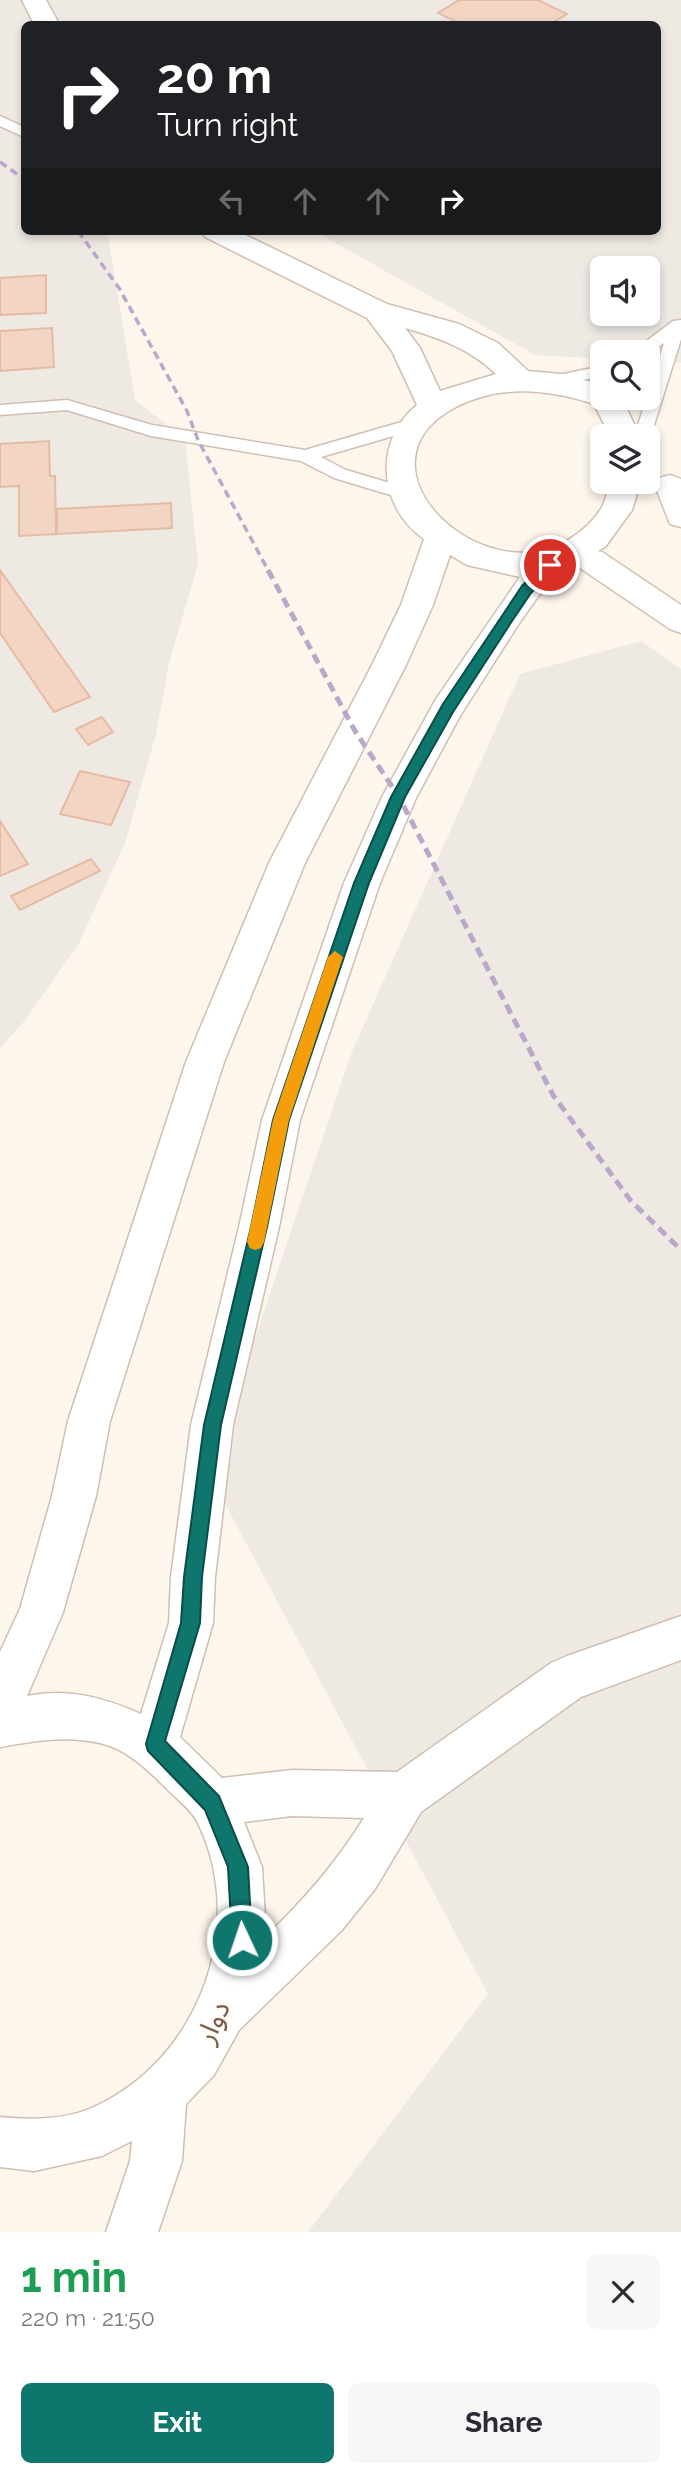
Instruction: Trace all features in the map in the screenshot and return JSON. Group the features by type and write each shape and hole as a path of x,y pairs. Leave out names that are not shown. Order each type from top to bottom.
{"street":[{"path":"34,0 44,21"},
{"path":"223,235 377,311 449,331 488,350 535,382"},
{"path":"377,311 405,348 424,416"},
{"path":"590,393 535,382 473,389 424,416 403,446 399,469 404,492 419,515 440,536 473,552 510,563 550,565 591,560 630,542"},
{"path":"628,410 641,424"},
{"path":"660,447 669,465 670,486 663,509 668,518"},
{"path":"0,1704 41,1612 74,1496 89,1422 205,1062 287,863 417,605 440,536"},
{"path":"591,560 681,621"},
{"path":"155,1744 191,1623 193,1577 212,1425 259,1227 281,1120 327,980 362,883 398,797 448,708 507,617 526,590 550,565"},
{"path":"221,2014 325,1913 358,1872 404,1795 568,1679 681,1638"},
{"name":"دوار","path":"0,1724 47,1714 103,1720 155,1744 212,1803 238,1867 242,1940 221,2014 196,2057 162,2093 102,2131 34,2147 0,2142"},
{"path":"212,1803 292,1793 404,1795"},
{"path":"132,2232 156,2161 162,2093"}],"lane":[{"path":"0,120 21,131"},
{"path":"657,340 679,325"},
{"path":"660,425 679,325"},
{"path":"535,382 590,373"},
{"path":"0,410 67,405 151,430 305,456 340,474 404,492"},
{"path":"305,456 424,416"}],"shaded area":[{"path":"0,0 681,0 681,363 660,362 660,340 590,340 590,358 535,355 321,235 661,235 661,21 21,21 21,235 108,235 135,400 185,439 198,564 169,663 156,734 125,843 79,943 26,1019 0,1048"},
{"path":"641,641 681,669 681,2232 308,2232 488,1994 209,1474 351,1054 520,674"}],"building":[{"path":"459,0 538,0 567,14 555,21 455,21 438,13"},
{"path":"46,275 46,313 0,315 0,278"},
{"path":"52,328 54,367 0,371 0,331"},
{"path":"49,441 50,476 55,476 56,534 19,536 19,486 0,487 0,444"},
{"path":"171,503 172,528 57,534 57,509"},
{"path":"0,570 90,697 54,712 0,633"},
{"path":"102,717 113,732 88,745 76,729"},
{"path":"80,771 130,782 111,825 60,814"},
{"path":"0,821 28,864 0,876"},
{"path":"91,859 100,871 20,910 11,896"}],"railway":[{"path":"0,162 21,177"},
{"path":"81,235 119,288 187,411 198,440 269,572"},
{"path":"268,570 355,731 399,797 553,1095 631,1201 681,1250"}],"slow traffic":[{"path":"255,1242 281,1120 335,957"}],"route":[{"path":"242,1940 238,1867 212,1803 155,1744 191,1623 193,1577 212,1425 259,1227 281,1120 362,883 398,797 448,708 526,590 550,565"}]}
